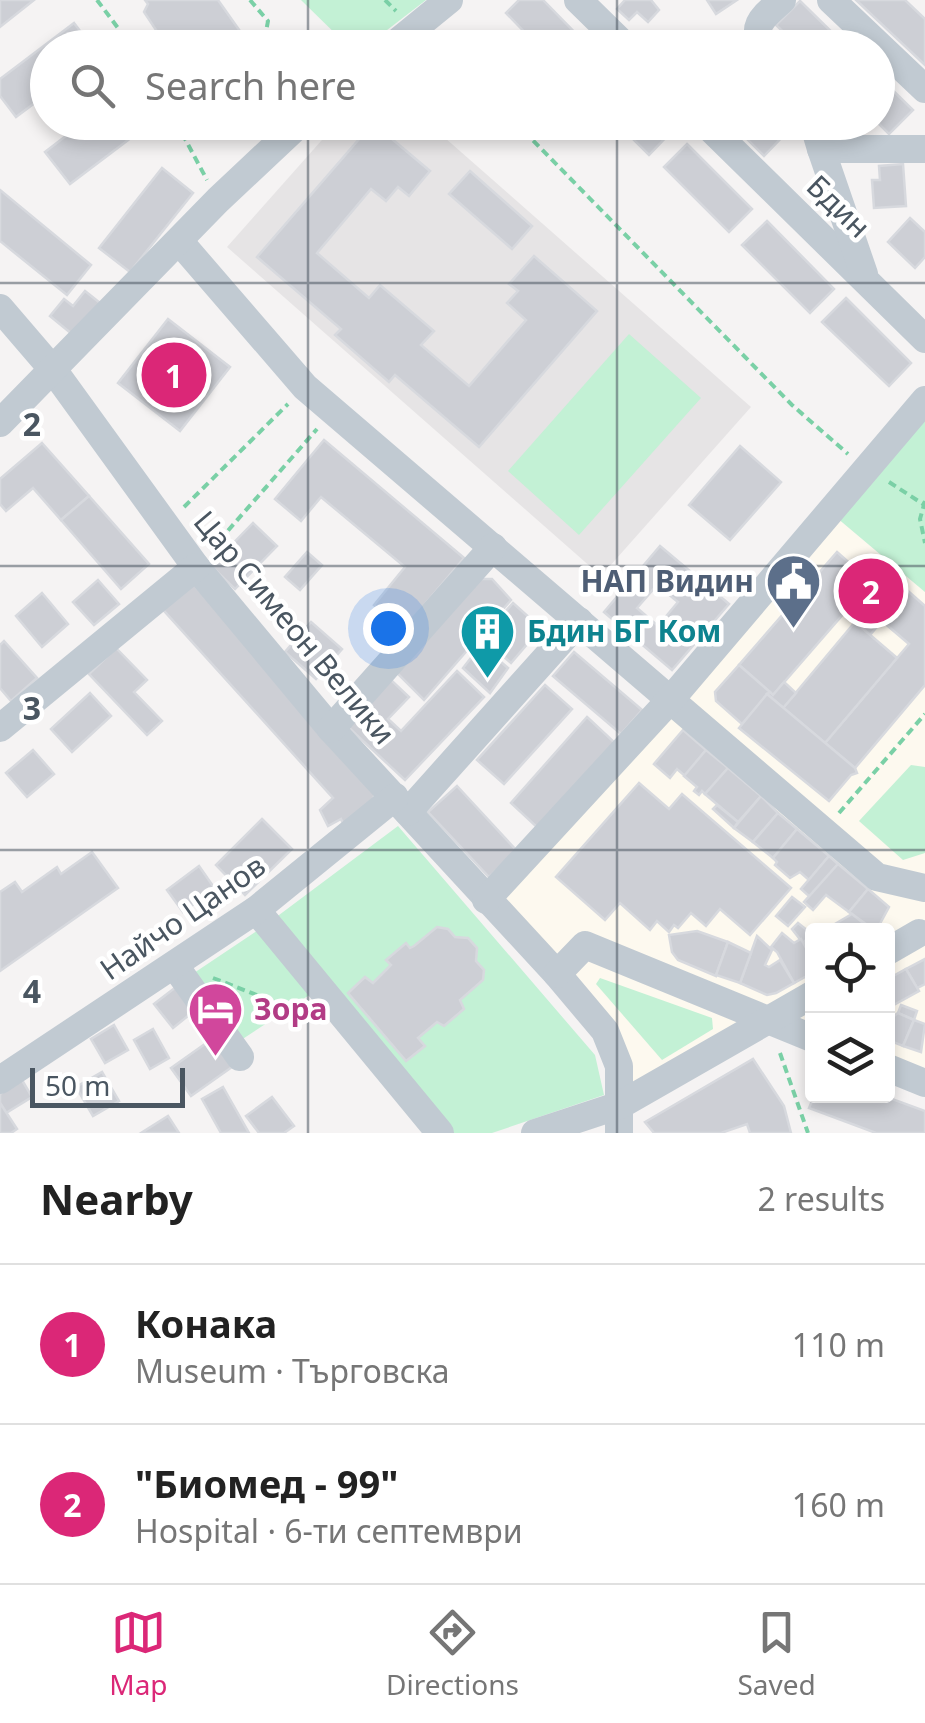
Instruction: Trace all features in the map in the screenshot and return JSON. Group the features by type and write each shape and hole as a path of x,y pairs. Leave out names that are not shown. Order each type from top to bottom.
{"street":[{"path":"412,30 449,0"},
{"path":"578,0 609,30"},
{"path":"757,30 782,0"},
{"path":"831,0 863,30"},
{"path":"895,61 925,89"},
{"path":"848,140 919,149 925,122"},
{"path":"0,423 282,140"},
{"name":"Бдин","path":"722,140 925,339"},
{"path":"818,140 866,280"},
{"path":"179,241 306,387 333,411 876,877 917,887"},
{"name":"Цар Симеон Велики","path":"0,308 54,371 196,567 331,729 605,1031 619,1066 620,1119"},
{"path":"486,900 671,700 925,400"},
{"path":"331,729 493,547"},
{"path":"0,728 196,567"},
{"name":"Найчо Цанов","path":"0,1080 175,966 402,805 579,621"},
{"path":"256,910 440,1133"},
{"path":"895,947 918,932"},
{"path":"557,974 585,945 805,1035"},
{"path":"175,966 240,1057"},
{"path":"535,1133 620,1119 805,999"},
{"path":"895,1071 925,1083"}],"path":[{"path":"96,0 119,30"},
{"path":"250,0 268,20 266,30"},
{"path":"186,140 218,200"},
{"path":"533,140 792,406 866,469 924,502 920,520 925,543"},
{"path":"166,526 306,387"},
{"path":"196,567 333,411"},
{"path":"823,832 925,714"},
{"path":"214,978 314,1016 331,1000"},
{"path":"769,1021 808,1133"}],"shaded area":[{"path":"322,140 447,140 751,407 601,576 227,247"},
{"path":"830,512 925,592 925,1083 895,1071 895,923 805,923 805,1035 769,1021 620,1105 619,1066 486,900"}],"green space":[{"path":"301,0 426,0 387,30 332,30"},
{"path":"629,334 701,398 579,535 508,471"},
{"path":"925,400 925,592 830,512"},
{"path":"911,765 925,767 925,853 903,860 859,821"},
{"path":"398,826 595,1055 604,1095 492,1133 451,1133 320,988 232,1046 185,979 267,924"},
{"path":"600,978 712,1018 713,1029 662,1060 596,984"}],"building":[{"path":"0,0 34,0 0,27"},
{"path":"145,0 218,0 239,30 156,30 144,12 148,4"},
{"path":"519,0 543,0 572,30 523,30 506,13"},
{"path":"625,0 651,0 659,10 648,22 637,12 629,20 617,9"},
{"path":"707,0 737,0 716,14"},
{"path":"856,0 905,0 925,19 925,65 895,37 895,30 888,30"},
{"path":"800,1 830,30 781,30 776,25"},
{"path":"30,56 30,106 16,117 0,96 0,79"},
{"path":"895,93 913,110 895,128"},
{"path":"61,140 128,140 70,184 45,152"},
{"path":"358,140 393,140 430,171 409,196 398,187 386,201 371,189 317,253 369,298 380,285 434,331 421,345 469,386 526,320 507,303 518,291 509,284 534,256 597,311 479,447 395,375 389,382 335,335 341,329 257,257"},
{"path":"634,140 663,140 649,155"},
{"path":"748,140 779,140 764,156"},
{"path":"687,144 752,209 729,232 664,167"},
{"path":"903,164 906,206 874,208 872,180 880,180 879,166"},
{"path":"162,168 193,193 130,272 99,248"},
{"path":"470,171 532,226 512,249 449,194"},
{"path":"0,190 91,265 67,295 0,241"},
{"path":"910,218 925,232 925,257 915,268 888,242"},
{"path":"767,221 834,289 810,313 742,245"},
{"path":"85,291 105,307 78,339 50,316 64,299 73,306"},
{"path":"846,298 911,363 889,386 822,322"},
{"path":"168,319 230,367 180,431 118,383"},
{"path":"324,440 464,558 403,630 374,605 405,567 321,497 301,521 275,499"},
{"path":"42,443 89,496 61,520 33,488 6,511 0,504 0,479"},
{"path":"740,446 781,482 730,540 689,505"},
{"path":"89,496 149,564 121,589 61,520"},
{"path":"253,523 277,546 235,589 211,566"},
{"path":"660,546 729,604 672,670 604,612","holes":["657,585 678,602 658,626 637,608"]},
{"path":"307,552 322,565 300,590 285,577"},
{"path":"837,552 871,582 773,695 739,665"},
{"path":"879,569 925,606 925,685 855,768 825,743 909,644 856,599"},
{"path":"187,577 377,788 368,813 346,830 341,819 328,826 320,810 333,798 157,603"},
{"path":"473,579 492,579 511,600 424,700 394,670"},
{"path":"98,580 119,604 94,625 73,602"},
{"path":"42,593 68,624 42,647 16,616"},
{"path":"513,603 541,628 511,663 482,638"},
{"path":"866,608 882,621 870,635 855,622"},
{"path":"311,622 342,649 316,679 285,652"},
{"path":"855,622 897,658 825,743 783,708"},
{"path":"4,641 37,678 11,701 0,688 0,645"},
{"name":"Бдин БГ Ком","path":"481,645 508,668 490,693 463,668"},
{"path":"116,648 147,680 134,692 162,721 147,735 89,674"},
{"path":"574,652 642,710 621,734 553,676"},
{"path":"739,665 770,692 742,724 716,701 715,692"},
{"path":"457,671 484,697 405,780 347,726 391,680 409,697 388,719 401,731"},
{"path":"784,682 796,693 783,708 767,694 773,695"},
{"path":"545,685 572,709 504,784 477,760"},
{"path":"90,693 111,716 72,752 51,729"},
{"path":"767,694 855,768 857,773 829,801 739,728"},
{"path":"587,717 615,743 539,829 511,803"},
{"path":"683,730 706,750 685,776 677,769 670,778 654,764"},
{"path":"33,750 54,774 27,797 6,773"},
{"path":"706,750 728,768 705,794 702,791 699,795 694,791 697,787 684,776"},
{"path":"728,768 761,796 738,822 705,794"},
{"path":"639,783 669,809 682,794 791,888 750,935 720,909 706,926 691,913 669,932 657,921 650,930 620,903 605,920 556,877"},
{"path":"457,786 517,851 489,877 428,812"},
{"path":"761,796 778,813 753,842 734,828"},
{"path":"717,805 738,822 734,828 713,809"},
{"path":"778,813 797,829 773,858 753,842"},
{"path":"262,819 292,849 245,895 216,865"},
{"path":"797,829 829,856 809,880 800,872 790,878 775,865 773,858"},
{"path":"92,852 118,888 0,971 0,892 15,882 22,892 57,867 61,874"},
{"path":"829,856 838,864 810,897 801,889"},
{"path":"838,864 868,889 849,912 826,895 813,910 804,902"},
{"path":"199,866 215,889 183,912 167,890"},
{"path":"868,889 889,907 880,923 865,923 849,912"},
{"path":"792,897 805,907 788,926 776,916"},
{"path":"852,914 863,923 837,923"},
{"path":"798,923 805,928 803,943 792,929"},
{"path":"437,927 448,929 455,937 468,938 477,948 476,961 484,970 483,980 460,1000 464,1009 444,1026 437,1022 418,1038 425,1046 406,1061 348,993 365,977 373,983 391,965 386,960 406,943 410,948 414,946"},
{"path":"697,931 728,942 716,976 678,960 672,952 669,935"},
{"path":"782,933 794,943 801,939 805,946 805,977 794,983 771,947"},
{"path":"757,936 772,950 765,965 769,967 780,960 794,983 776,993 767,995 740,983"},
{"path":"728,942 751,953 740,983 716,975"},
{"path":"925,959 925,984 917,988 906,969"},
{"path":"906,969 919,991 895,1004 895,975"},
{"path":"176,987 194,1011 173,1028 154,1004"},
{"path":"901,1005 917,1011 914,1020 898,1013"},
{"path":"895,1015 914,1020 903,1046 895,1043"},
{"path":"914,1020 925,1024 921,1052 903,1046"},
{"path":"114,1025 128,1050 105,1063 91,1039"},
{"path":"153,1029 169,1058 150,1069 134,1040"},
{"path":"212,1039 232,1067 191,1096 171,1068"},
{"path":"753,1059 784,1106 791,1133 750,1133 747,1124 721,1133 654,1133 645,1122"},
{"path":"102,1072 119,1101 93,1116 76,1087"},
{"path":"22,1080 32,1097 6,1113 0,1094"},
{"path":"223,1087 249,1133 221,1133 202,1099"},
{"path":"272,1097 294,1126 284,1133 259,1133 246,1116"},
{"path":"895,1100 925,1111 925,1133 876,1133 809,1108 811,1103"},
{"path":"0,1103 17,1129 11,1133 0,1133"},
{"path":"168,1116 179,1133 141,1133"}],"place":[{"name":"Конака","path":"174,375"},
{"name":"\"Биомед - 99\"","path":"871,591"},
{"name":"НАП Видин","path":"793,631"},
{"name":"Бдин БГ Ком","path":"488,681"},
{"name":"Зора","path":"215,1059"}]}
